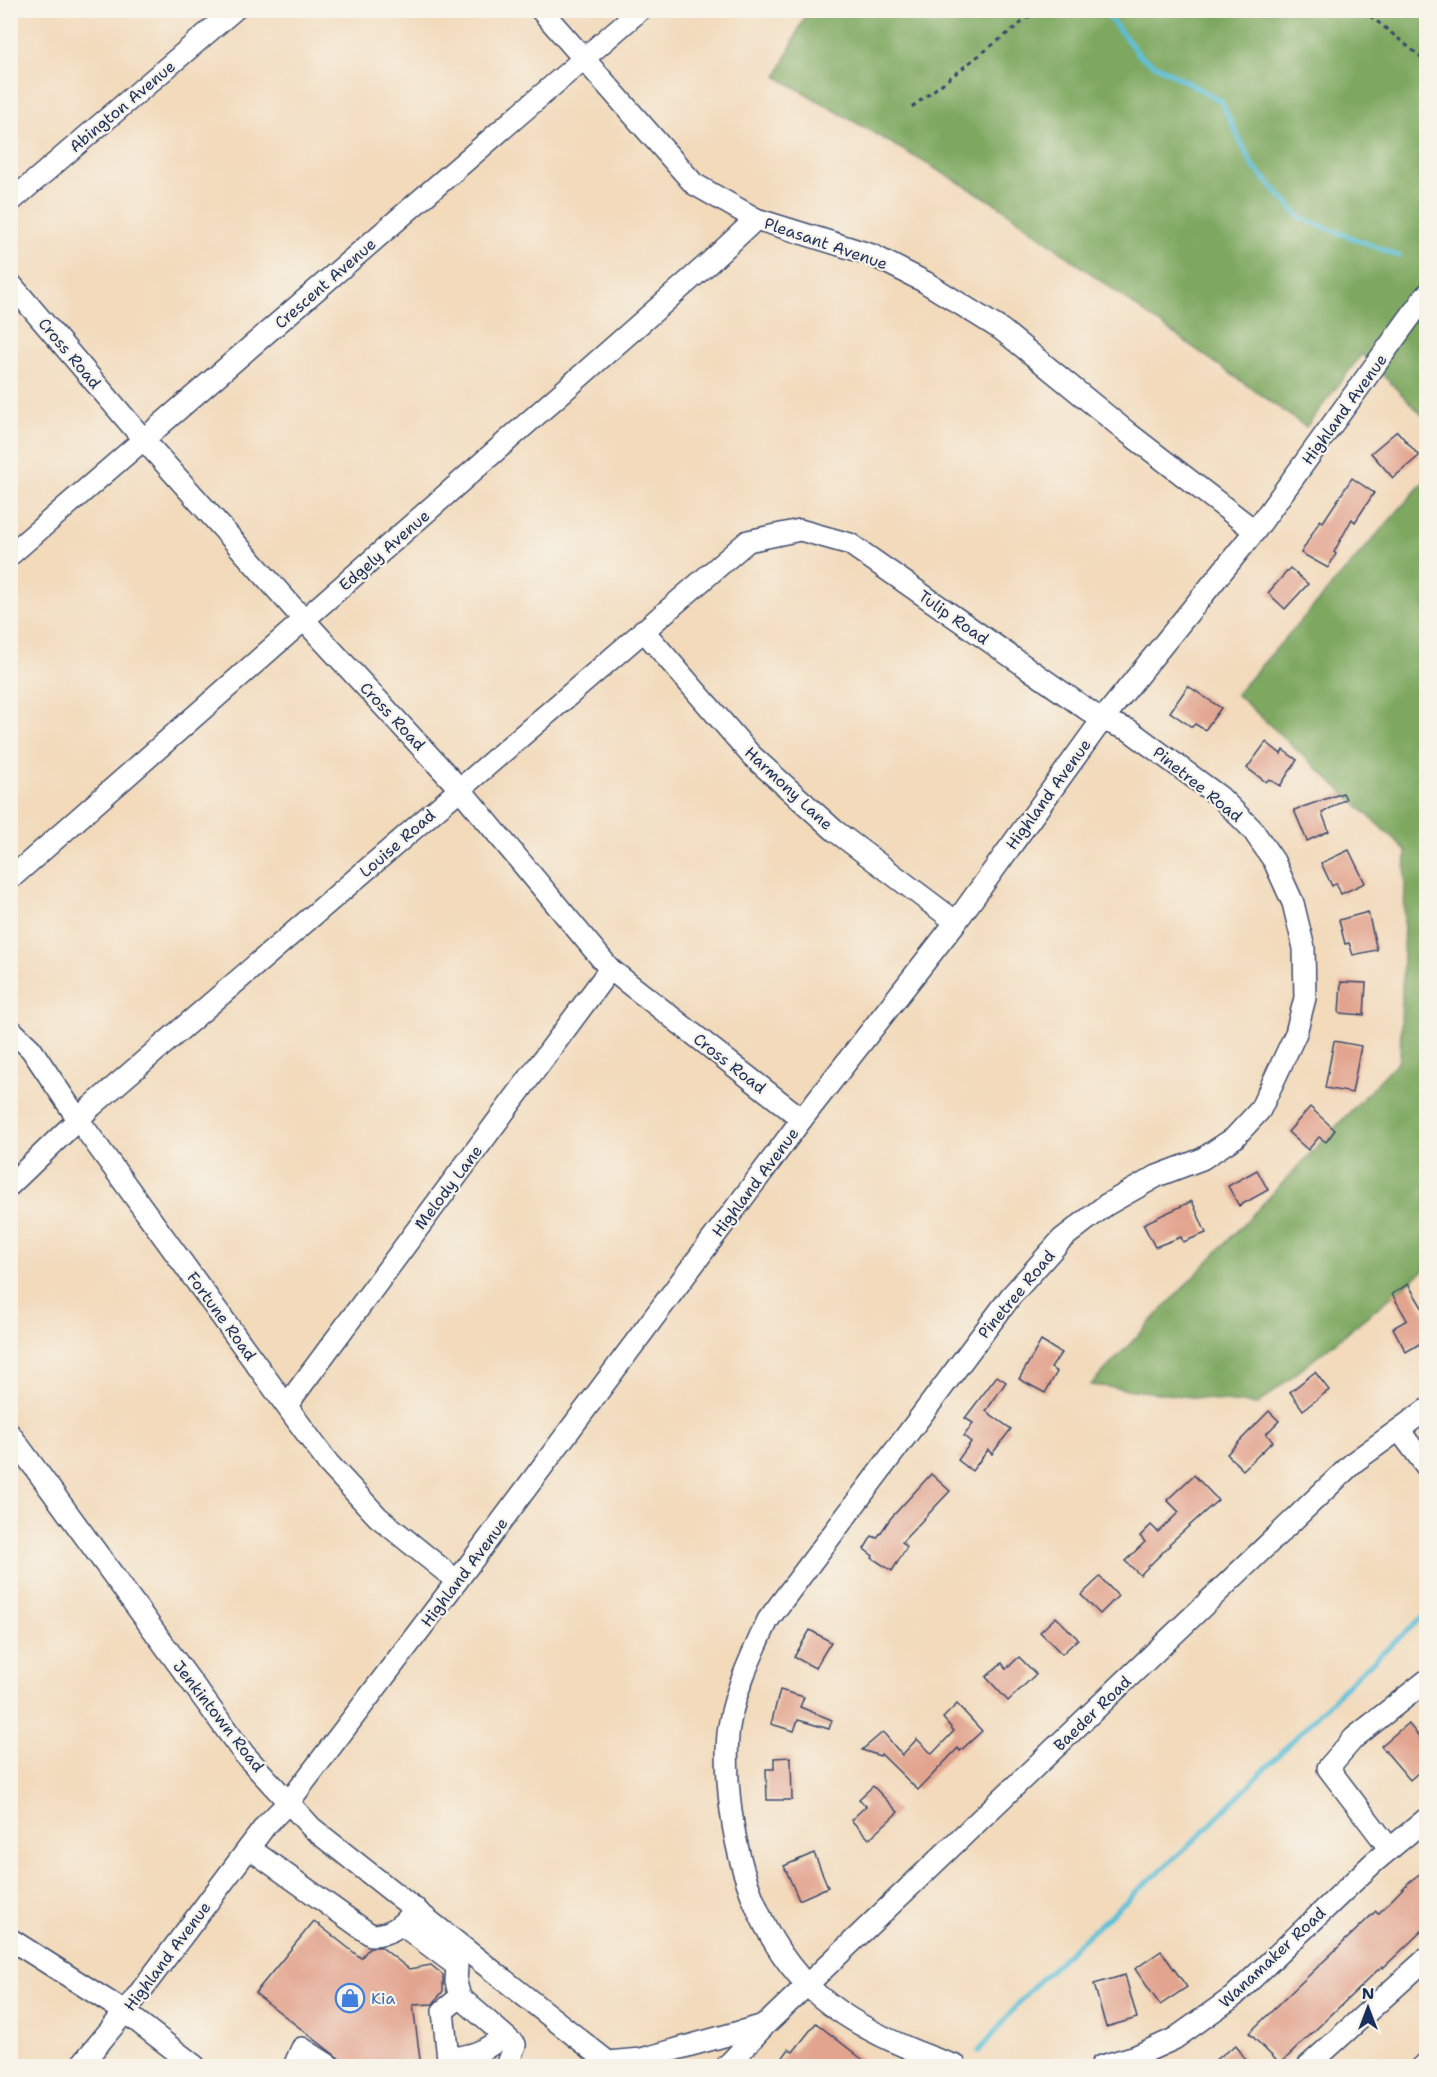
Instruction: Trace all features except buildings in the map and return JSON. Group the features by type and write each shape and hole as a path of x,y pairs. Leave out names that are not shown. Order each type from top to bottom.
{"street":[{"name":"Abington Avenue","path":"10,202 234,10"},
{"name":"Pleasant Avenue","path":"541,10 694,184 756,219 872,255 935,288 1002,330 1127,432 1255,531"},
{"name":"Crescent Avenue","path":"10,555 640,10"},
{"name":"Edgely Avenue","path":"10,879 756,219"},
{"name":"Cross Road","path":"10,283 144,440 304,620 460,789 610,969 802,1119"},
{"name":"Highland Avenue","path":"80,2067 266,1825 289,1802 457,1581 802,1119 956,922 1102,720 1255,531 1426,295"},
{"name":"Louise Road","path":"10,1185 78,1119 748,541 800,530"},
{"name":"Tulip Road","path":"800,530 850,544 1102,720"},
{"name":"Harmony Lane","path":"643,630 751,755 834,830 956,922"},
{"name":"Pinetree Road","path":"807,1984 794,1970 772,1938 748,1888 735,1838 729,1797 727,1761 729,1722 741,1677 768,1620 1011,1296 1062,1239 1106,1205 1157,1176 1202,1159 1234,1138 1260,1110 1296,1033 1305,998 1304,948 1293,903 1274,861 1252,829 1220,797 1129,730 1102,720"},
{"name":"Melody Lane","path":"287,1405 610,969"},
{"name":"Fortune Road","path":"10,1029 31,1049 78,1119 328,1463 378,1517 457,1581"},
{"name":"Baeder Road","path":"727,2067 807,1984 1354,1462 1426,1410"},
{"path":"1400,1430 1426,1466"},
{"name":"Jenkintown Road","path":"10,1434 244,1754 312,1828 409,1917 605,2065"},
{"path":"1390,1849 1328,1768 1354,1738 1426,1681"},
{"name":"Wanamaker Road","path":"1101,2067 1136,2056 1174,2039 1233,1997 1373,1863 1426,1820"},
{"path":"249,1848 371,1935 382,1935 397,1930 409,1917"},
{"path":"10,1939 124,2012 195,2067"},
{"path":"463,1959 456,1982 460,1997 515,2045 507,2067"},
{"path":"1308,2067 1426,1959"},
{"path":"807,1984 821,1998 860,2024 907,2049 956,2067"},
{"path":"460,1997 443,2011 447,2062 474,2055 504,2036"},
{"name":"Baeder Road","path":"605,2065 641,2058 765,2025"},
{"path":"294,2067 302,2048 330,2067"}],"path":[{"path":"912,107 1038,10"},
{"path":"1363,10 1426,61"}],"green space":[{"path":"807,11 1426,11 1426,419 1362,354 1306,427 1139,309 998,205 777,77"},
{"path":"1426,479 1426,1269 1257,1405 1091,1385 1400,1059 1406,850 1236,694"}],"waterway":[{"path":"1103,10 1141,57 1221,101 1252,165 1301,218 1399,256"},
{"path":"979,2051 1027,1993 1071,1950 1199,1836 1352,1680 1426,1614"}],"railway":[{"path":"1411,2066 1426,2052"}],"place":[{"name":"Kia","path":"350,1998"}]}
